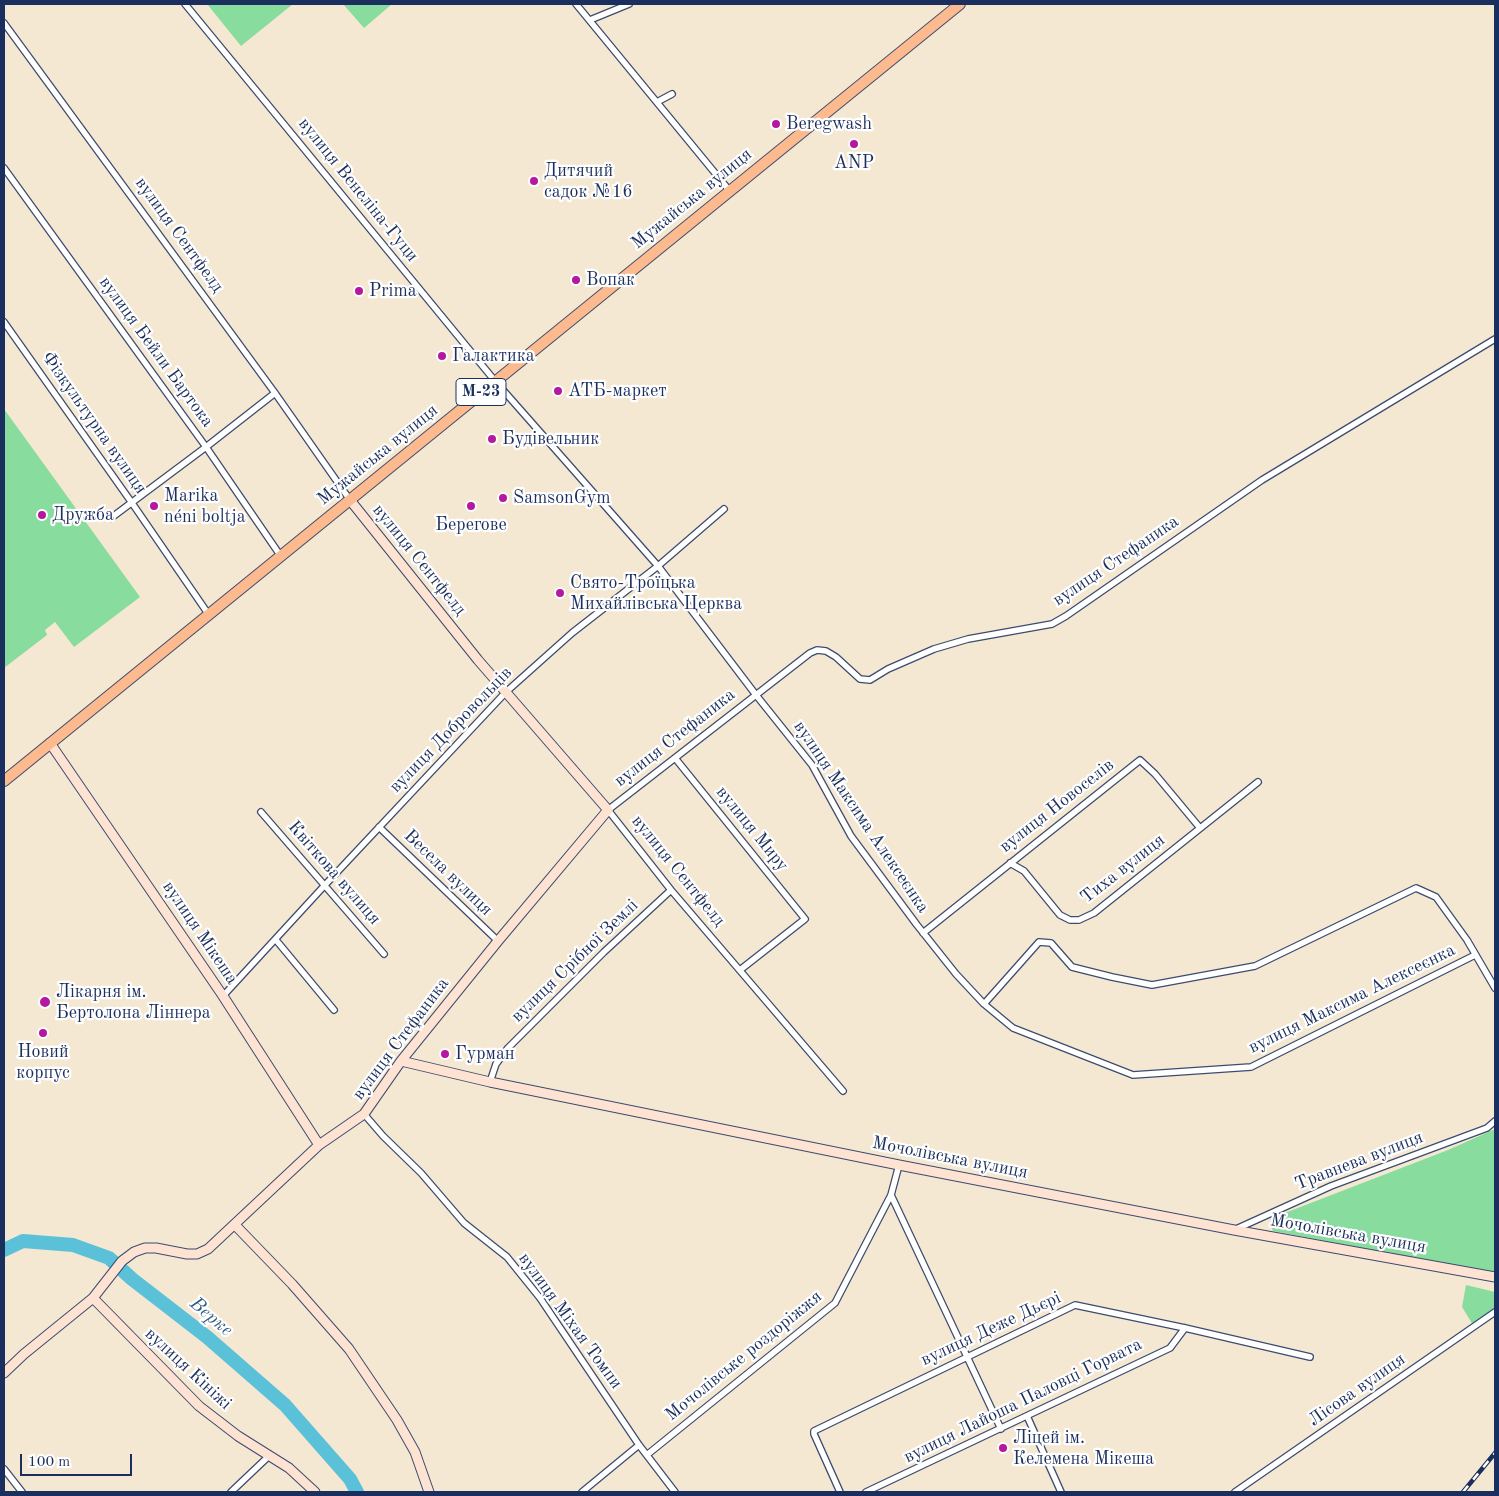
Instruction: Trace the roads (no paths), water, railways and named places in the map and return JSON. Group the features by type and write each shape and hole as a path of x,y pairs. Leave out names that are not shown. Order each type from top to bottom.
{"highway":[{"name":"Мужайська вулиця","path":"4,781 960,4"}],"main road":[{"name":"вулиця Сентфелд","path":"350,500 442,616 608,810"},
{"name":"вулиця Мікеша","path":"50,743 223,996 319,1144"},
{"name":"вулиця Стефаника","path":"4,1373 24,1354 93,1298 122,1261 134,1252 145,1248 156,1248 197,1254 208,1249 319,1144 364,1114 401,1061 498,940 608,810"},
{"name":"Мочолівська вулиця","path":"401,1061 490,1082 899,1165 1234,1230 1495,1277"},
{"path":"235,1225 292,1284 349,1349 397,1420 415,1452 429,1492"},
{"name":"вулиця Кініжі","path":"93,1298 199,1406 238,1436 290,1468 315,1492"}],"street":[{"name":"вулиця Венеліна-Гуци","path":"185,4 495,381 658,566 756,695"},
{"path":"576,4 729,190"},
{"path":"590,20 629,4"},
{"name":"вулиця Сентфелд","path":"4,23 350,500"},
{"path":"657,102 672,94"},
{"name":"вулиця Бейли Бартока","path":"4,168 206,447 280,555"},
{"name":"Фізкультурна вулиця","path":"4,322 210,615"},
{"name":"вулиця Стефаника","path":"608,810 810,653 817,650 826,651 836,657 860,679 870,680 888,669 934,649 968,639 1052,624 1262,480 1495,339"},
{"path":"111,518 274,393"},
{"name":"вулиця Добровольців","path":"223,996 378,827 506,692 572,633 658,566 724,509"},
{"name":"вулиця Максима Алексеєнка","path":"756,695 812,765 851,836 923,933 956,974 984,1004 1013,1028 1133,1075 1251,1067 1475,955"},
{"name":"вулиця Миру","path":"675,758 804,919 740,970"},
{"name":"вулиця Новоселів","path":"923,933 1140,760 1155,774 1200,828"},
{"name":"Тиха вулиця","path":"1010,863 1024,871 1060,915 1070,920 1079,920 1094,913 1258,782"},
{"name":"вулиця Сентфелд","path":"608,810 671,890 843,1091"},
{"name":"Квіткова вулиця","path":"261,812 384,954"},
{"name":"Весела вулиця","path":"378,827 498,940"},
{"path":"984,1004 1039,942 1051,943 1072,967 1152,985 1255,966 1416,888 1436,897 1467,940 1495,988"},
{"name":"вулиця Срібної Землі","path":"490,1082 496,1064 508,1048 604,952 671,890"},
{"path":"276,940 334,1010"},
{"name":"вулиця Міхая Томпи","path":"364,1114 464,1223 507,1257 540,1298 639,1445 648,1454 675,1492"},
{"name":"Травнева вулиця","path":"1234,1230 1331,1186 1487,1128 1495,1121"},
{"name":"Мочолівське роздоріжжя","path":"648,1454 835,1303 890,1195 899,1165"},
{"path":"890,1195 1001,1429"},
{"name":"вулиця Деже Дьєрі","path":"840,1492 814,1431 1075,1305 1310,1357"},
{"name":"Лісова вулиця","path":"1235,1492 1495,1312"},
{"name":"вулиця Лайоша Паловці Горвата","path":"866,1492 1170,1348 1185,1328"},
{"path":"1027,1416 1061,1492"},
{"path":"582,1492 639,1445"},
{"path":"232,1492 270,1455"},
{"path":"4,1470 22,1492"}],"waterway":[{"name":"Верке","path":"4,1250 23,1241 73,1245 109,1258 132,1279 207,1337 285,1405 350,1479 357,1492"}],"railway":[{"path":"1463,1492 1495,1453"}],"place":[{"name":"Beregwash","path":"776,124"},
{"name":"ANP","path":"854,144"},
{"name":"Дитячий садок №16","path":"534,181"},
{"name":"Вопак","path":"576,280"},
{"name":"Prima","path":"359,291"},
{"name":"Галактика","path":"442,356"},
{"name":"АТБ-маркет","path":"558,391"},
{"name":"Будівельник","path":"492,439"},
{"name":"SamsonGym","path":"503,498"},
{"name":"Marika néni boltja","path":"154,506"},
{"name":"Берегове","path":"471,506"},
{"name":"Дружба","path":"42,515"},
{"name":"Свято-Троїцька Михайлівська Церква","path":"560,593"},
{"name":"Лікарня ім. Бертолона Ліннера","path":"45,1002"},
{"name":"Новий корпус","path":"43,1033"},
{"name":"Гурман","path":"445,1054"},
{"name":"Ліцей ім. Келемена Мікеша","path":"1003,1448"}]}
